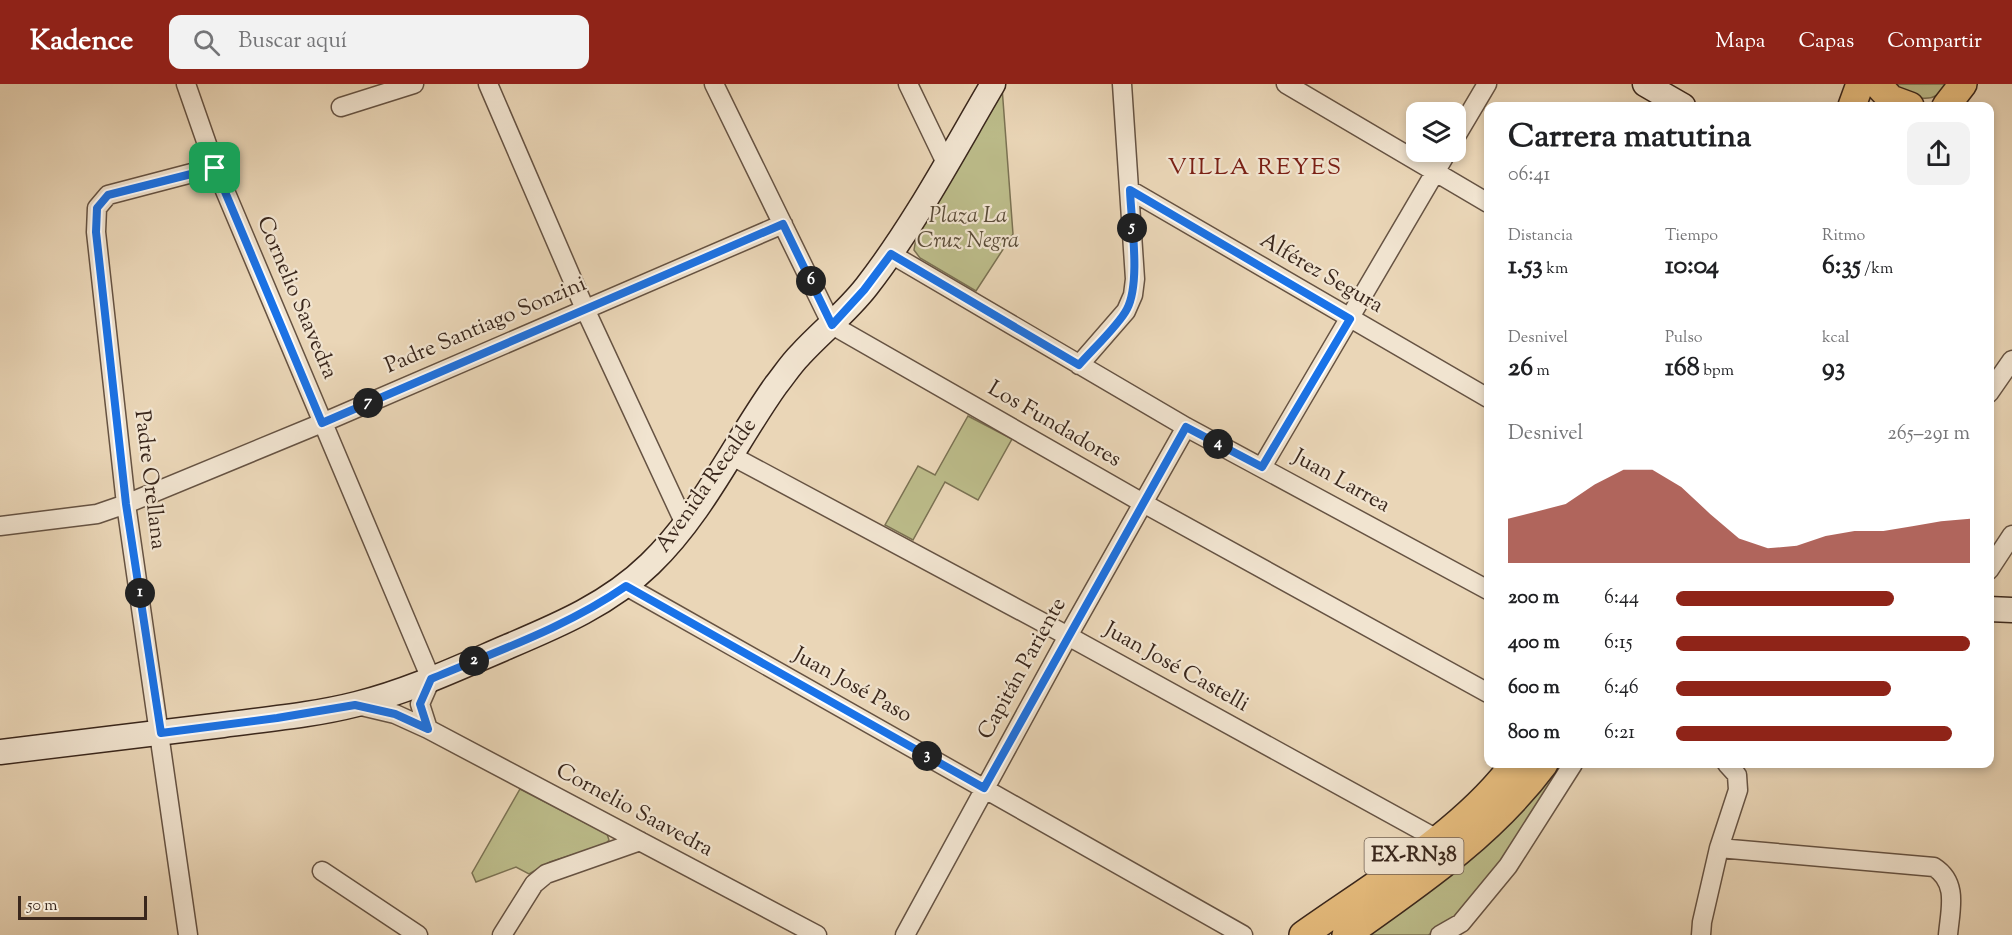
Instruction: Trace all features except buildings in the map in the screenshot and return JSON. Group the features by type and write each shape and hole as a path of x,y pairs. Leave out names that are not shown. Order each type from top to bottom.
{"main road":[{"path":"1853,102 1860,84"},
{"path":"1877,84 1891,99 1899,102"},
{"name":"EX-RN38","path":"1303,935 1437,839 1478,804 1510,768"},
{"name":"EX-RN38","path":"1346,935 1464,848 1495,820 1540,768"}],"street":[{"name":"Cornelio Saavedra","path":"186,84 215,168 431,679"},
{"path":"341,107 414,84"},
{"path":"488,84 585,309 685,524"},
{"path":"714,84 832,325"},
{"path":"908,84 946,163"},
{"name":"Avenida Recalde","path":"0,752 277,718 355,705 399,692 431,679 558,626 599,605 626,586 653,562 685,524 775,388 800,355 864,290 891,254 993,84"},
{"path":"1079,365 1126,311 1133,295 1135,279 1122,84"},
{"path":"1286,84 1484,200"},
{"path":"1466,119 1487,84"},
{"path":"1645,84 1676,102"},
{"path":"1262,467 1441,162"},
{"name":"Padre Orellana","path":"188,935 161,733 126,504 96,232 97,208 108,195 215,168"},
{"name":"Alférez Segura","path":"1130,190 1484,396"},
{"name":"Padre Santiago Sonzini","path":"0,526 97,514 126,504 322,423 783,224"},
{"name":"Juan Larrea","path":"891,254 1186,427 1484,588"},
{"name":"Los Fundadores","path":"832,325 1143,503 1484,691"},
{"path":"1994,386 2012,360"},
{"name":"Capitán Pariente","path":"905,935 1068,636 1186,427"},
{"name":"Juan José Castelli","path":"732,456 1068,636 1437,839"},
{"path":"1994,562 2012,535"},
{"name":"Juan José Paso","path":"626,586 1243,935"},
{"path":"1994,609 2012,610"},
{"path":"428,729 420,704 431,679"},
{"name":"Cornelio Saavedra","path":"355,705 395,714 428,729 817,935"},
{"path":"1440,935 1463,929 1508,866 1570,768"},
{"path":"1701,935 1719,848 1738,790 1732,769"},
{"path":"502,935 534,884 546,874 640,841"},
{"path":"1719,848 1934,867 1947,878 1952,894 1948,935"},
{"path":"322,871 417,935"}],"green space":[{"path":"1889,84 1950,84 1943,92 1935,96 1920,98"},
{"name":"Plaza La Cruz Negra","path":"1002,87 1013,234 976,291 920,258 914,250 916,238"},
{"path":"968,416 1012,439 978,500 945,482 913,540 885,525 918,466 935,475"},
{"path":"1557,768 1563,768 1504,859 1465,908 1446,925 1428,935 1364,935 1486,846 1534,797"},
{"path":"520,789 607,834 609,840 606,844 550,862 529,874 516,867 476,882 472,873"}],"district":[{"name":"VILLA REYES","path":"1255,168"}],"route":[{"path":"215,168 322,423 783,224 832,325 864,290 891,254 1079,365 1126,311 1133,295 1135,279 1130,190 1350,319 1262,467 1186,427 984,788 626,586 599,605 558,626 431,679 420,704 428,729 395,714 355,705 161,733 126,504 96,232 97,208 108,195 215,168"}]}
